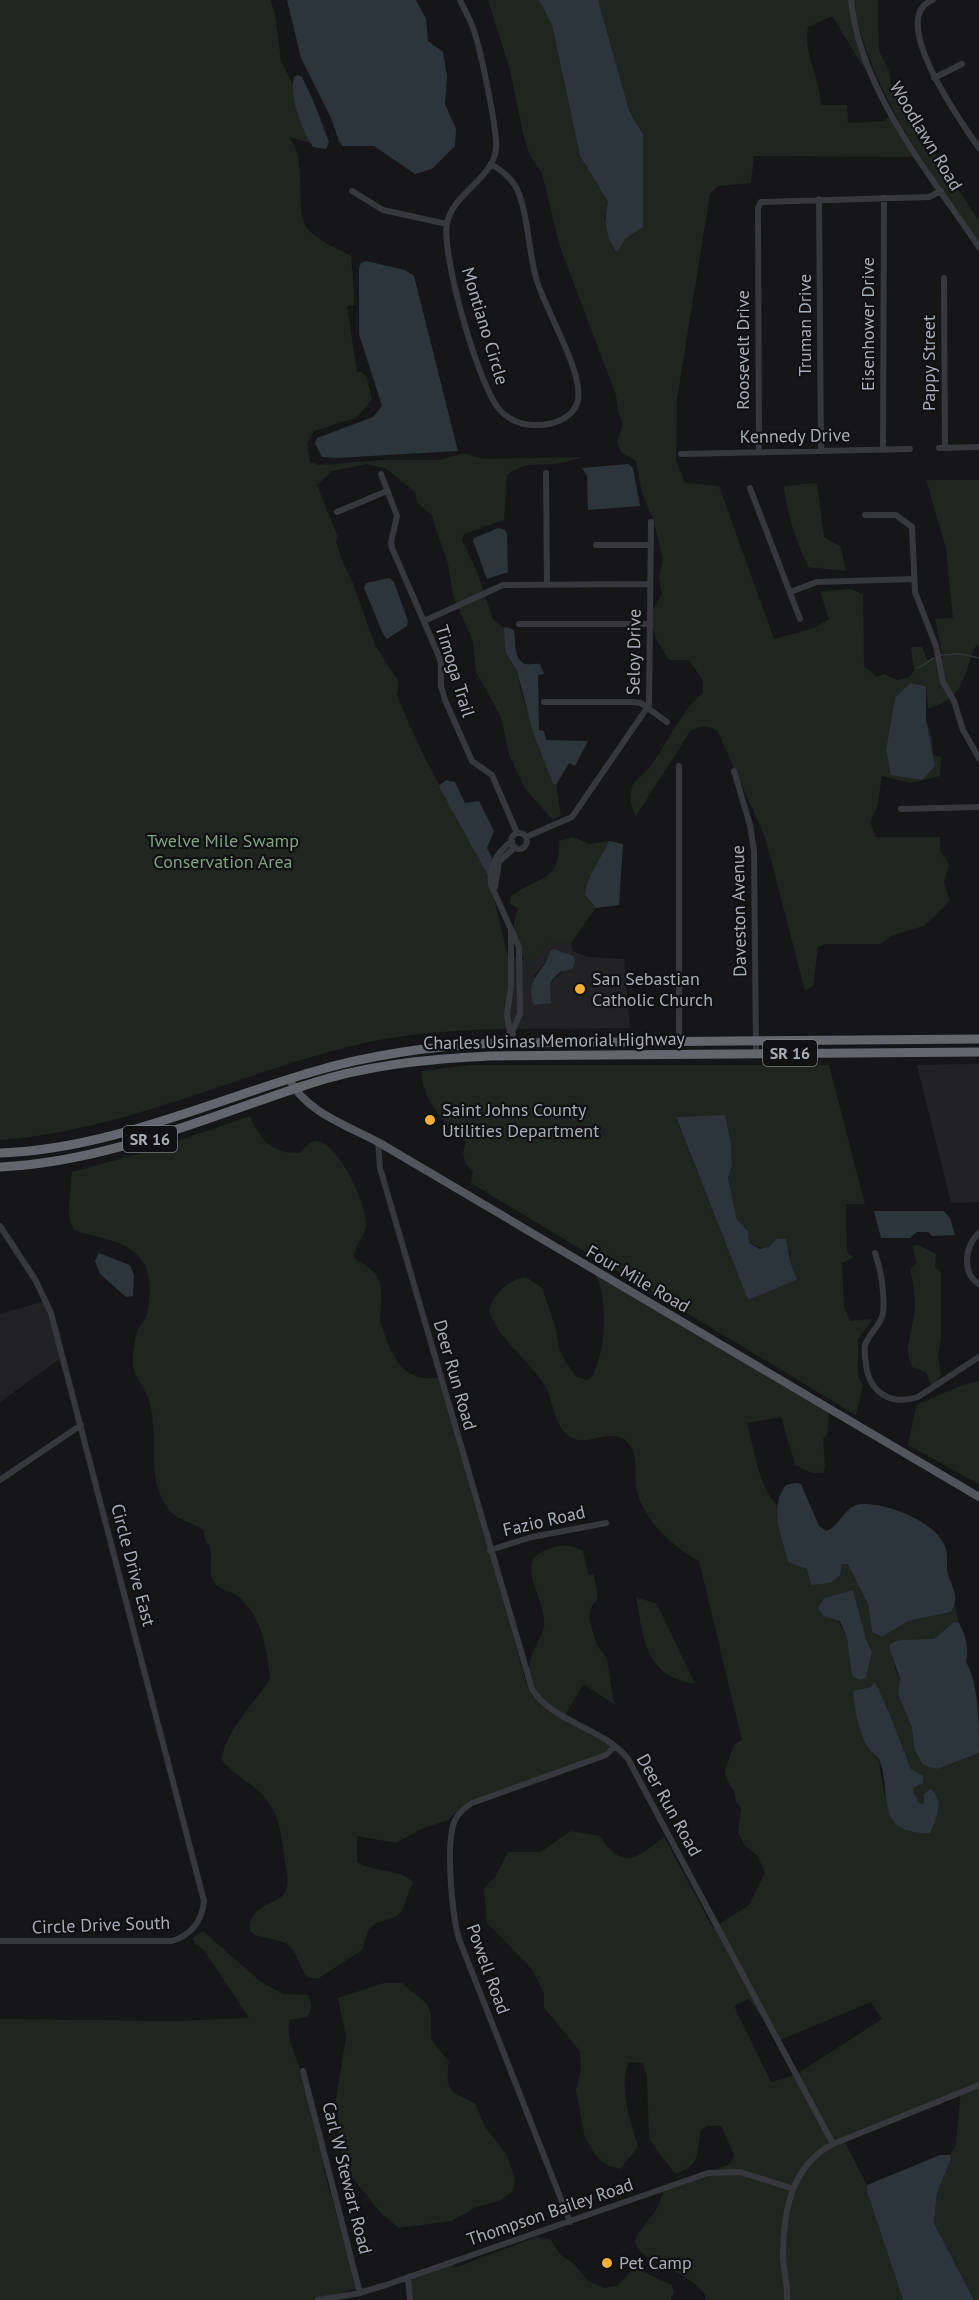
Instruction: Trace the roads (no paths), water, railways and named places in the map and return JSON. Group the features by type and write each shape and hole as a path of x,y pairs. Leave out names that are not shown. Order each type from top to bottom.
{"highway":[{"name":"Charles Usinas Memorial Highway","path":"0,1153 104,1138 289,1079 357,1060 415,1049 512,1043 979,1039"},
{"path":"442,1058 507,1052 512,1043"},
{"name":"Charles Usinas Memorial Highway","path":"0,1167 36,1165 104,1152 295,1089 351,1073 442,1058 979,1052"}],"main road":[{"name":"Four Mile Road","path":"289,1079 301,1098 312,1107 378,1142 979,1497"}],"street":[{"path":"352,191 382,210 447,224 462,194 491,164 496,140 475,33 460,0"},
{"name":"Woodlawn Road","path":"851,0 860,39 879,91 904,136 979,247"},
{"path":"933,0 922,7 919,26 925,55 934,78 979,148"},
{"path":"934,78 962,64"},
{"name":"Montiano Circle","path":"447,224 448,250 466,328 492,400 508,417 527,425 546,424 566,418 576,406 578,389 560,334 538,285 520,197 510,179 491,164"},
{"path":"819,199 929,196 941,191"},
{"name":"Eisenhower Drive","path":"883,449 884,198"},
{"name":"Roosevelt Drive","path":"759,452 758,208 761,202 819,199"},
{"name":"Truman Drive","path":"819,199 821,451"},
{"name":"Pappy Street","path":"944,278 942,448 979,447"},
{"name":"Kennedy Drive","path":"681,454 910,449"},
{"path":"546,473 547,585"},
{"name":"Timoga Trail","path":"381,474 398,516 391,542 392,548 441,663 443,696 469,754 476,765 492,775 517,833"},
{"path":"750,488 750,495 800,619"},
{"path":"337,512 387,491"},
{"path":"865,515 896,515 909,523 913,539 915,592 936,646 943,682 954,701 963,730 979,758"},
{"name":"Seloy Drive","path":"513,844 525,846 526,837 572,817 647,707 651,696 651,522"},
{"path":"596,545 651,545"},
{"path":"790,592 817,582 914,579"},
{"path":"424,621 503,585 650,584"},
{"path":"519,624 650,624"},
{"path":"544,702 632,702 647,707 668,722"},
{"path":"679,766 679,1054"},
{"name":"Daveston Avenue","path":"734,771 750,825 754,851 756,1053"},
{"path":"901,809 979,807"},
{"path":"517,833 526,837"},
{"name":"Seloy Drive","path":"512,1043 520,1007 520,953 511,927 495,894 499,862 513,844 517,833"},
{"name":"Seloy Drive","path":"511,927 511,986 508,1005 512,1043"},
{"path":"508,1005 520,1007"},
{"name":"Deer Run Road","path":"378,1142 377,1155 380,1168 531,1689 546,1706 615,1746 628,1759 832,2144"},
{"name":"Circle Drive East","path":"0,1226 48,1304 203,1893 203,1910 197,1923"},
{"path":"979,1233 968,1249 967,1257 970,1276 979,1284"},
{"path":"875,1253 879,1266 883,1308 880,1324 867,1341 865,1350 867,1374 874,1388 892,1399 909,1400 979,1357"},
{"path":"0,1480 81,1425"},
{"name":"Fazio Road","path":"490,1550 532,1538 606,1523"},
{"name":"Powell Road","path":"570,2222 456,1929 451,1879 452,1833 459,1814 472,1803 606,1755 615,1746"},
{"name":"Circle Drive South","path":"0,1941 164,1942 184,1936 197,1923"},
{"name":"Carl W Stewart Road","path":"303,2071 360,2293"},
{"path":"787,2300 783,2256 792,2188 806,2164 832,2144 979,2085"},
{"name":"Thompson Bailey Road","path":"318,2300 360,2293 720,2171 740,2172 792,2188"},
{"path":"408,2277 410,2300"}],"waterway":[{"path":"941,655 961,654 979,658"},
{"path":"918,668 934,658"}],"place":[{"name":"San Sebastian Catholic Church","path":"580,989"},
{"name":"Saint Johns County Utilities Department","path":"430,1120"},
{"name":"Pet Camp","path":"607,2263"}],"park label":[{"name":"Twelve Mile Swamp Conservation Area","path":"223,851"}]}
